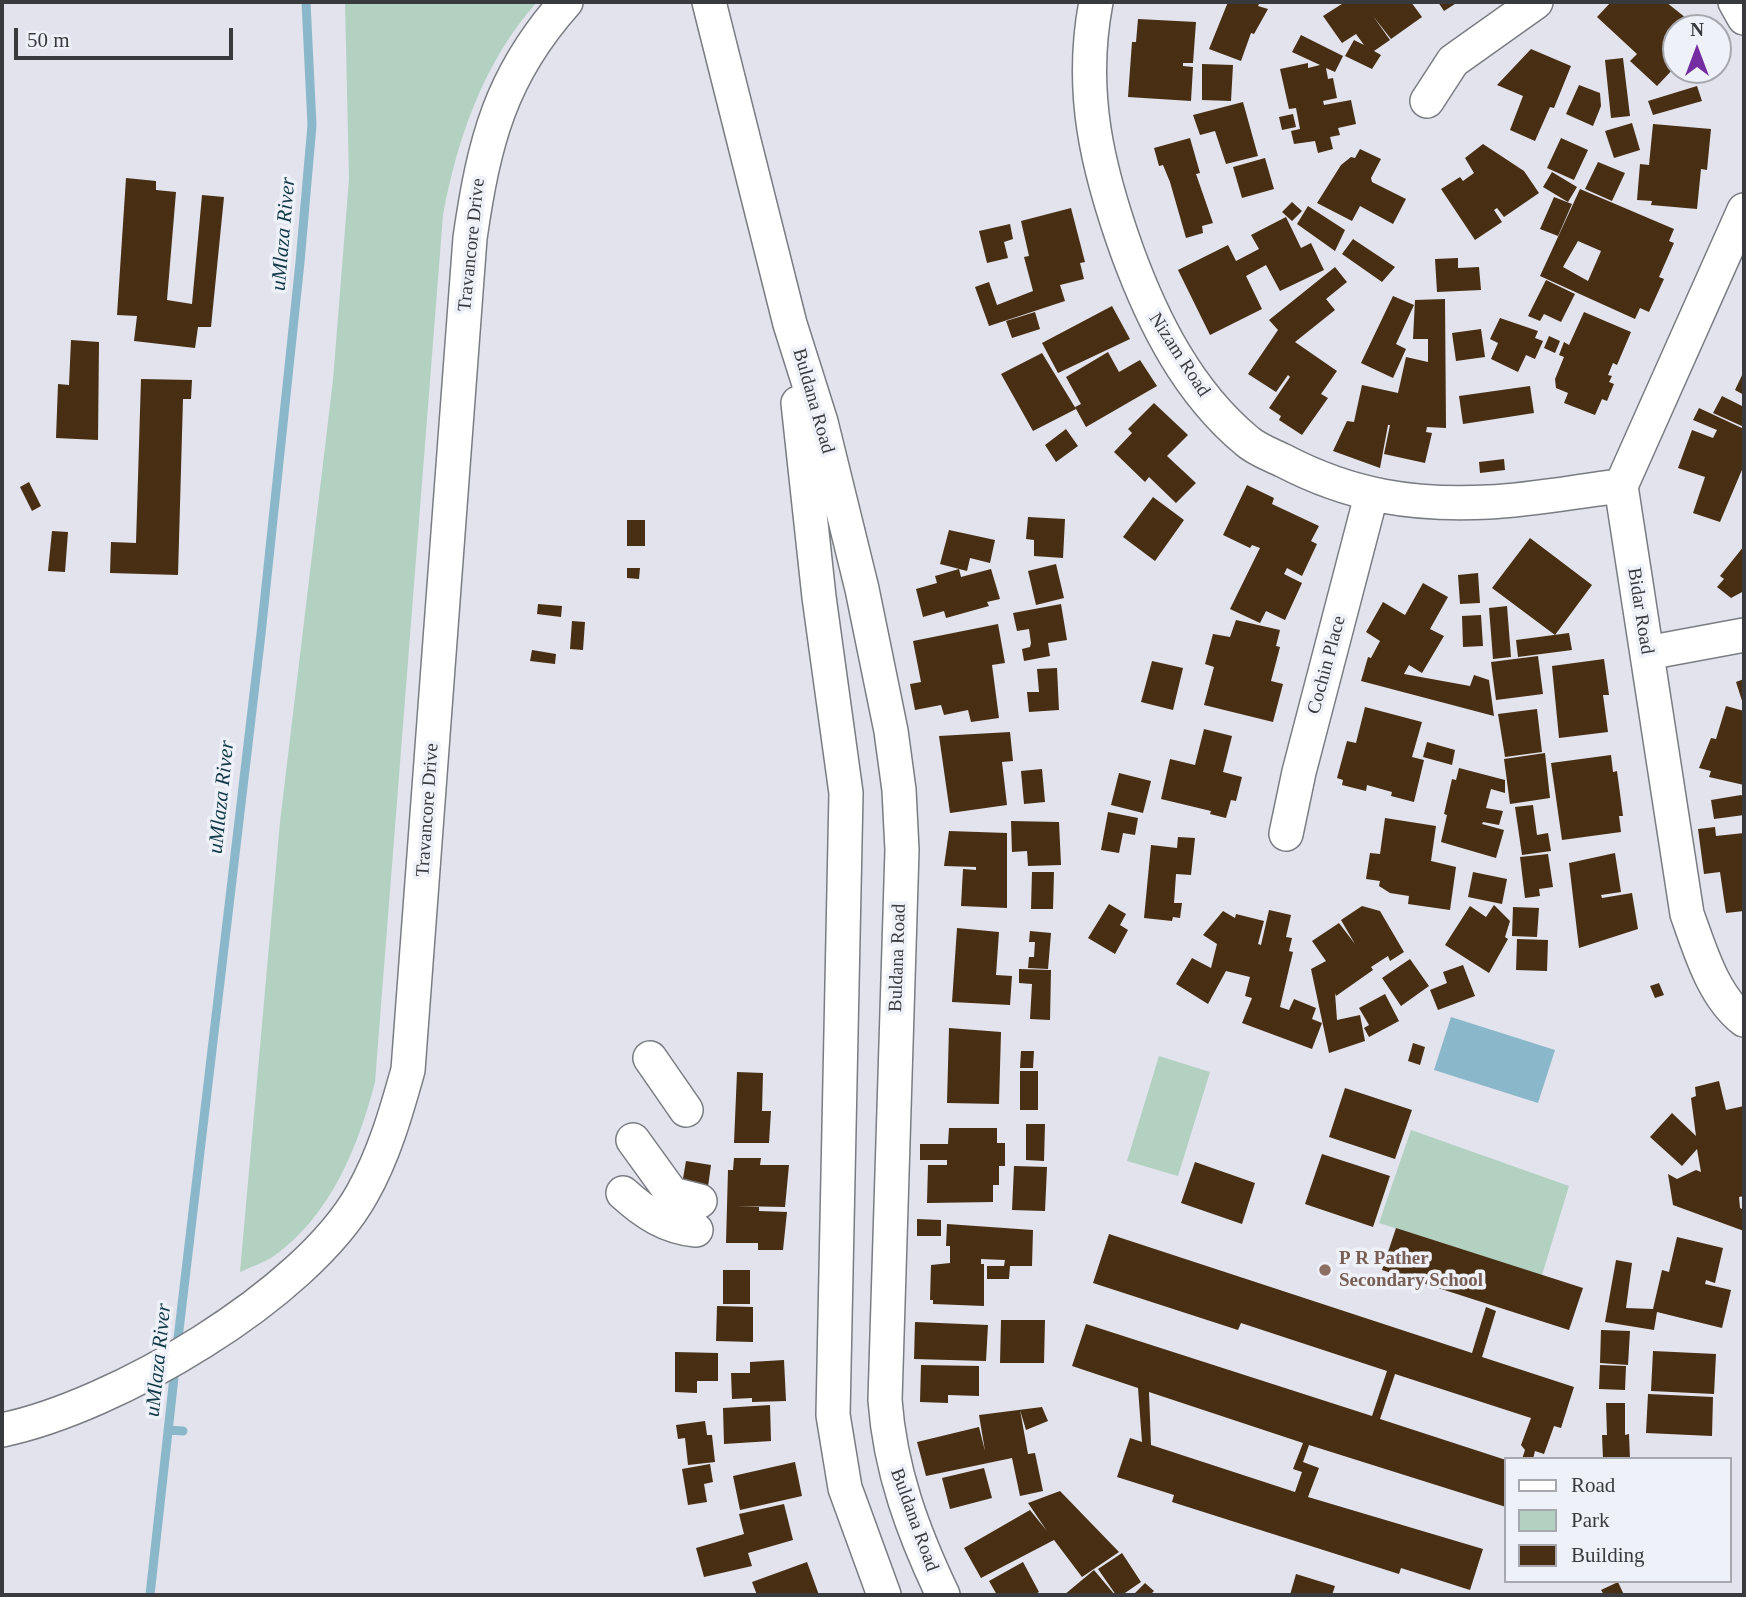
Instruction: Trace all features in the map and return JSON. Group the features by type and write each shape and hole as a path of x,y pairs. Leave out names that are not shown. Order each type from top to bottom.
{"street":[{"name":"Travancore Drive","path":"2,1430 74,1408 125,1383 243,1316 292,1279 325,1244 362,1196 391,1133 408,1070 470,238 479,178 493,121 515,71 566,2"},
{"name":"Buldana Road","path":"709,2 790,324 821,422 862,589 891,731 899,790 902,850 885,1400 888,1441 899,1487 923,1553 943,1595"},
{"name":"Nizam Road","path":"1096,2 1088,74 1090,108 1113,211 1148,309 1196,388 1248,442 1317,478 1371,496 1489,502 1621,486"},
{"path":"1427,101 1453,61 1536,2"},
{"path":"1735,2 1744,18"},
{"path":"1621,486 1744,210"},
{"name":"Buldana Road","path":"790,324 819,597 846,793 833,1415 845,1488 884,1595"},
{"name":"Bidar Road","path":"1621,486 1687,914 1706,964 1721,992 1744,1020"},
{"name":"Cochin Place","path":"1286,834 1371,496"},
{"path":"1647,653 1744,635"},
{"path":"650,1058 686,1110"},
{"path":"623,1193 638,1207 673,1228 698,1216 672,1194 633,1140"}],"green space":[{"path":"345,2 537,2 502,49 475,102 456,158 443,215 375,1082 351,1155 327,1200 294,1239 270,1258 240,1272 280,822 333,380 349,179"},
{"path":"1159,1056 1210,1072 1178,1176 1127,1161"},
{"path":"1411,1130 1569,1186 1542,1275 1379,1223"}],"water":[{"path":"1451,1017 1555,1050 1538,1103 1434,1070"}],"building":[{"path":"1228,2 1260,2 1258,6 1268,9 1254,34 1251,33 1241,61 1209,49"},
{"path":"1345,2 1411,2 1422,17 1391,39 1373,16 1390,40 1374,51 1381,55 1372,69 1345,56 1354,40 1364,45 1356,34 1342,43 1323,16"},
{"path":"1438,2 1458,2 1444,11"},
{"path":"1611,2 1666,2 1681,14 1662,14 1662,81 1657,86 1630,61 1637,54 1597,17"},
{"path":"1138,19 1196,22 1193,63 1183,63 1183,66 1193,67 1191,101 1128,97 1132,42 1136,42"},
{"path":"1301,35 1343,56 1335,72 1326,68 1328,79 1333,78 1337,98 1323,101 1324,105 1351,100 1356,124 1338,128 1340,135 1330,137 1333,149 1318,153 1315,141 1294,144 1291,131 1300,129 1296,108 1289,109 1280,69 1308,63 1308,68 1320,65 1292,52"},
{"path":"1531,49 1571,66 1554,108 1550,107 1535,141 1510,130 1523,96 1497,85"},
{"path":"1623,58 1630,116 1611,118 1605,60"},
{"path":"1202,64 1233,65 1231,101 1202,100"},
{"path":"1579,85 1600,93 1601,106 1593,126 1566,114"},
{"path":"1697,86 1702,101 1653,115 1648,101"},
{"path":"1243,102 1258,156 1226,164 1215,131 1200,135 1193,115"},
{"path":"1293,114 1296,127 1282,130 1279,117"},
{"path":"1632,123 1640,150 1614,158 1605,131"},
{"path":"1653,124 1711,129 1707,170 1701,169 1697,209 1651,205 1652,201 1637,200 1640,164 1649,165"},
{"path":"1190,138 1200,173 1196,174 1213,223 1202,226 1203,233 1186,238 1170,182 1163,165 1159,166 1154,148"},
{"path":"1561,138 1588,150 1574,180 1547,168"},
{"path":"1483,144 1524,171 1539,193 1504,217 1497,208 1494,210 1502,222 1475,240 1441,189 1460,177 1463,181 1474,173 1465,158"},
{"path":"1360,149 1381,159 1371,178 1372,182 1406,199 1393,224 1360,206 1352,221 1317,203 1341,165 1351,157 1355,158"},
{"path":"1265,158 1274,189 1242,198 1233,167"},
{"path":"1598,162 1625,173 1612,201 1585,189"},
{"path":"1552,172 1577,187 1568,202 1543,187"},
{"path":"126,178 156,181 156,190 176,192 167,300 192,304 202,195 224,197 211,327 198,327 195,348 134,341 137,316 117,315"},
{"path":"1580,189 1674,229 1669,241 1674,243 1659,277 1664,279 1649,312 1640,308 1635,319 1540,276","holes":["1578,241 1601,251 1588,281 1563,267"]},
{"path":"1554,197 1572,204 1558,236 1540,229"},
{"path":"1292,202 1302,211 1292,221 1282,212"},
{"path":"1308,206 1345,230 1335,251 1297,224"},
{"path":"1071,208 1085,262 1080,263 1084,279 1060,285 1065,301 989,326 975,287 989,282 997,305 1033,291 1024,257 1029,256 1021,221"},
{"path":"1286,217 1301,248 1311,243 1324,270 1280,291 1266,265 1246,276 1262,309 1210,335 1178,270 1228,245 1236,261 1259,249 1251,235"},
{"path":"1010,224 1013,239 1004,242 1008,258 987,263 979,231"},
{"path":"1353,239 1395,267 1382,282 1342,254"},
{"path":"1458,258 1458,268 1479,267 1481,290 1437,292 1435,259"},
{"path":"1335,267 1347,282 1326,299 1335,310 1295,342 1337,371 1321,394 1328,398 1302,435 1279,420 1281,416 1269,408 1290,377 1288,375 1276,392 1248,374 1278,330 1269,320"},
{"path":"1546,280 1575,294 1561,322 1544,314 1540,321 1528,316"},
{"path":"1393,296 1414,305 1396,344 1406,349 1393,378 1361,363"},
{"path":"1445,299 1446,428 1427,427 1426,432 1432,433 1425,463 1384,454 1390,425 1380,468 1333,451 1347,421 1354,422 1362,385 1398,393 1406,357 1428,362 1428,339 1413,339 1415,300"},
{"path":"1112,306 1130,339 1058,373 1042,343"},
{"path":"1035,312 1040,329 1012,338 1006,321"},
{"path":"1584,312 1631,332 1617,365 1613,363 1608,375 1612,376 1609,382 1614,384 1607,401 1602,399 1595,415 1564,403 1568,393 1556,388 1555,379 1564,357 1559,355 1564,342 1569,345"},
{"path":"1500,318 1538,331 1535,338 1543,341 1535,359 1526,355 1518,372 1491,359 1498,343 1490,339"},
{"path":"1481,329 1485,357 1456,361 1452,333"},
{"path":"1549,336 1560,341 1555,353 1544,348"},
{"path":"71,340 99,342 98,440 56,438 58,384 69,385"},
{"path":"1108,352 1119,372 1140,360 1157,386 1086,427 1075,407 1081,404 1066,377"},
{"path":"1042,353 1076,409 1033,431 1001,374"},
{"path":"1744,371 1744,395 1735,390"},
{"path":"141,379 192,380 191,399 183,399 178,575 110,573 111,542 136,543"},
{"path":"1530,386 1534,413 1463,424 1459,396"},
{"path":"1722,396 1744,407 1744,427 1713,413"},
{"path":"1154,403 1188,435 1167,456 1196,483 1176,503 1149,477 1145,482 1114,452 1132,433 1128,429"},
{"path":"1699,408 1744,429 1744,465 1720,522 1693,513 1705,477 1678,468 1692,430 1713,438 1717,430 1693,420"},
{"path":"1066,429 1078,446 1056,462 1045,445"},
{"path":"1504,459 1505,470 1480,473 1479,462"},
{"path":"29,482 41,506 32,511 20,487"},
{"path":"1247,485 1274,498 1272,504 1319,526 1311,541 1317,544 1302,576 1287,568 1284,574 1302,583 1285,620 1266,611 1260,623 1230,609 1260,548 1252,545 1250,548 1223,535"},
{"path":"1153,497 1184,520 1155,561 1123,537"},
{"path":"1028,517 1065,519 1063,558 1034,556 1034,540 1026,539"},
{"path":"627,520 645,520 645,546 627,546"},
{"path":"949,530 995,540 990,563 970,558 967,571 940,564"},
{"path":"52,531 68,532 65,572 48,571"},
{"path":"1530,538 1592,585 1555,635 1492,588"},
{"path":"1744,546 1744,591 1731,598 1717,587 1724,579 1720,576"},
{"path":"1056,564 1064,598 1036,605 1028,571"},
{"path":"627,568 640,568 639,579 627,578"},
{"path":"959,569 961,577 991,569 1000,599 987,602 989,606 946,618 944,611 923,617 916,589 937,583 935,576"},
{"path":"1478,573 1480,603 1460,604 1458,575"},
{"path":"1423,583 1448,597 1430,629 1444,636 1422,673 1409,665 1404,674 1470,686 1474,675 1489,680 1494,716 1361,681 1368,657 1371,658 1380,641 1366,632 1383,602 1405,615"},
{"path":"538,604 562,606 561,617 537,614"},
{"path":"1061,604 1067,640 1048,643 1050,656 1024,661 1022,649 1030,647 1031,643 1029,629 1017,631 1013,613"},
{"path":"1507,606 1511,657 1493,659 1489,608"},
{"path":"1481,615 1483,646 1463,647 1462,616"},
{"path":"1236,620 1280,630 1276,646 1280,647 1271,681 1283,684 1273,722 1204,705 1214,667 1205,664 1213,634 1230,637"},
{"path":"572,621 585,622 583,650 570,649"},
{"path":"998,624 1005,663 992,665 999,718 971,722 968,710 944,715 941,705 915,710 910,684 921,682 913,641"},
{"path":"1569,633 1572,650 1518,657 1516,640"},
{"path":"532,650 556,654 555,664 530,661"},
{"path":"1538,656 1543,694 1496,700 1491,662"},
{"path":"1604,659 1609,695 1603,695 1608,732 1559,738 1552,666"},
{"path":"1152,661 1183,668 1173,710 1141,702"},
{"path":"1057,668 1059,710 1029,712 1027,692 1039,692 1037,669"},
{"path":"1744,679 1744,707 1736,682"},
{"path":"1726,706 1744,711 1744,785 1709,777 1711,771 1699,768 1711,738 1716,739"},
{"path":"1365,707 1422,722 1412,757 1424,760 1414,802 1391,796 1392,792 1367,785 1366,791 1342,785 1343,780 1337,778 1347,741 1356,743"},
{"path":"1537,709 1542,752 1505,757 1498,714"},
{"path":"1204,729 1232,736 1223,772 1242,777 1236,801 1231,800 1226,818 1210,814 1211,811 1161,799 1170,759 1195,765"},
{"path":"1010,732 1013,761 1002,762 1007,805 950,813 939,736"},
{"path":"1427,742 1455,750 1452,765 1423,757"},
{"path":"1545,753 1550,798 1510,804 1504,759"},
{"path":"1611,755 1613,772 1617,771 1623,816 1619,816 1621,832 1562,840 1551,763"},
{"path":"1459,768 1505,780 1505,793 1491,789 1486,808 1503,811 1499,825 1482,824 1504,830 1496,858 1441,842 1452,779 1456,780"},
{"path":"1042,769 1045,802 1024,804 1021,771"},
{"path":"1119,773 1151,781 1143,813 1111,805"},
{"path":"1741,795 1744,797 1744,815 1714,819 1711,800"},
{"path":"1533,805 1537,835 1548,833 1551,851 1522,855 1515,807"},
{"path":"1108,812 1138,818 1135,835 1123,833 1119,853 1101,850"},
{"path":"1385,818 1436,826 1431,861 1456,867 1450,910 1408,904 1409,896 1390,893 1379,886 1380,881 1366,879 1370,853 1380,854"},
{"path":"1011,821 1059,822 1061,865 1028,866 1027,851 1012,852"},
{"path":"1715,827 1716,836 1744,833 1744,911 1726,913 1720,872 1704,874 1698,829"},
{"path":"949,831 1007,833 1007,908 961,906 963,869 976,870 976,867 944,866"},
{"path":"1178,837 1195,838 1191,875 1176,874 1174,903 1182,903 1180,918 1173,917 1172,921 1144,918 1151,845 1177,848"},
{"path":"1615,853 1621,892 1601,895 1602,898 1632,893 1638,929 1579,948 1569,863"},
{"path":"1548,854 1553,887 1539,889 1540,896 1525,898 1520,857"},
{"path":"1032,872 1054,872 1053,909 1031,909"},
{"path":"1473,872 1507,879 1502,904 1468,897"},
{"path":"1109,904 1126,914 1120,925 1128,930 1115,954 1088,938"},
{"path":"1494,905 1510,921 1505,937 1508,939 1489,973 1445,945 1470,906 1486,917"},
{"path":"1362,906 1380,911 1404,952 1390,961 1388,956 1336,996 1335,993 1337,1020 1360,1015 1365,1041 1329,1053 1311,969 1326,961 1312,941 1339,923 1355,944 1341,920"},
{"path":"1513,907 1539,908 1537,937 1512,936"},
{"path":"1269,910 1291,915 1286,937 1292,938 1289,951 1293,952 1280,1007 1289,1010 1294,999 1316,1008 1312,1019 1322,1023 1312,1049 1242,1023 1252,998 1245,996 1250,977 1226,971 1208,1004 1176,984 1192,958 1211,968 1217,944 1203,935 1223,911 1235,918 1236,914 1264,921 1258,944 1261,945"},
{"path":"957,928 999,932 996,975 1012,976 1010,1005 952,1002"},
{"path":"1030,931 1051,933 1048,969 1028,968 1029,957 1034,957 1035,942 1029,942"},
{"path":"1517,939 1548,940 1547,971 1516,970"},
{"path":"1410,959 1429,986 1401,1006 1382,978"},
{"path":"1463,965 1475,996 1438,1010 1430,990 1447,983 1443,972"},
{"path":"1019,969 1051,970 1050,1020 1030,1019 1032,984 1019,983"},
{"path":"1659,983 1664,995 1655,998 1650,986"},
{"path":"1385,994 1399,1021 1369,1037 1364,1028 1369,1025 1359,1008"},
{"path":"949,1028 1001,1032 999,1104 947,1103"},
{"path":"1413,1043 1425,1047 1420,1065 1408,1061"},
{"path":"1021,1051 1034,1051 1033,1068 1020,1068"},
{"path":"1020,1071 1038,1071 1038,1110 1020,1110"},
{"path":"737,1072 763,1073 762,1111 771,1111 769,1143 734,1143"},
{"path":"1719,1081 1726,1110 1744,1106 1744,1196 1739,1197 1740,1208 1744,1210 1744,1231 1673,1205 1668,1174 1677,1179 1696,1170 1701,1172 1697,1149 1682,1166 1650,1137 1672,1113 1696,1136 1691,1098 1696,1096 1695,1087"},
{"path":"1345,1088 1412,1110 1395,1159 1329,1137"},
{"path":"1026,1124 1045,1124 1044,1161 1026,1160"},
{"path":"949,1128 997,1128 997,1143 1005,1143 1005,1166 999,1166 999,1185 993,1185 993,1202 927,1203 928,1165 947,1165 947,1160 920,1160 920,1144 948,1144"},
{"path":"1322,1154 1390,1176 1373,1227 1305,1204"},
{"path":"734,1158 761,1158 760,1165 789,1165 785,1207 736,1206 759,1207 759,1211 787,1212 783,1250 758,1250 758,1243 726,1243 728,1170 733,1170"},
{"path":"686,1161 711,1165 707,1194 681,1190"},
{"path":"1195,1162 1255,1183 1242,1224 1181,1203"},
{"path":"1014,1166 1047,1167 1045,1211 1012,1210"},
{"path":"917,1219 941,1220 941,1236 917,1236"},
{"path":"947,1224 1033,1230 1032,1266 1010,1266 1009,1279 987,1279 987,1266 1004,1266 1005,1260 981,1259 981,1264 984,1264 984,1306 933,1304 933,1300 930,1300 931,1265 950,1263 950,1246 946,1246"},
{"path":"1396,1228 1583,1288 1569,1330 1382,1270"},
{"path":"1109,1234 1472,1353 1486,1307 1496,1311 1482,1357 1574,1387 1561,1428 1554,1426 1544,1454 1535,1451 1534,1457 1523,1457 1525,1450 1521,1445 1531,1418 1395,1374 1380,1419 1504,1459 1504,1506 1309,1445 1303,1462 1319,1468 1308,1497 1483,1549 1470,1590 1401,1568 1399,1574 1172,1502 1174,1495 1117,1477 1130,1438 1142,1442 1138,1388 1072,1366 1086,1324 1372,1416 1387,1371 1241,1323 1238,1330 1093,1283","holes":["1149,1392 1303,1443 1293,1469 1302,1472 1295,1492 1151,1445"]},
{"path":"1677,1237 1723,1248 1715,1283 1706,1280 1705,1284 1731,1290 1722,1328 1657,1312 1654,1330 1605,1322 1616,1260 1632,1263 1626,1308 1653,1309 1662,1270 1669,1272"},
{"path":"723,1270 750,1270 750,1304 723,1304"},
{"path":"717,1306 753,1307 753,1342 716,1341"},
{"path":"1001,1320 1045,1320 1044,1363 1000,1363"},
{"path":"915,1322 988,1325 986,1361 914,1359"},
{"path":"1601,1330 1630,1331 1628,1365 1600,1363"},
{"path":"1653,1351 1716,1354 1714,1394 1651,1391"},
{"path":"675,1352 718,1353 718,1381 697,1381 697,1393 675,1392"},
{"path":"784,1360 786,1401 752,1402 752,1398 732,1399 731,1373 750,1373 750,1362"},
{"path":"921,1365 979,1366 979,1396 948,1395 948,1403 920,1402"},
{"path":"1600,1365 1626,1366 1625,1390 1599,1389"},
{"path":"1648,1394 1713,1397 1712,1436 1646,1433"},
{"path":"1606,1403 1625,1403 1625,1435 1629,1434 1630,1457 1603,1457 1602,1435 1607,1435"},
{"path":"770,1405 771,1441 724,1444 723,1408"},
{"path":"1042,1407 1048,1421 1026,1430 1020,1410 1028,1454 1035,1453 1043,1491 1020,1496 1012,1458 926,1476 917,1442 979,1427 985,1451 979,1415"},
{"path":"705,1421 707,1435 712,1435 715,1462 688,1465 685,1438 678,1439 676,1425"},
{"path":"795,1462 802,1496 740,1510 733,1476"},
{"path":"710,1464 713,1482 704,1484 707,1502 688,1505 682,1469"},
{"path":"984,1468 992,1498 950,1509 942,1478"},
{"path":"1060,1491 1119,1552 1082,1577 1054,1540 981,1578 964,1548 1030,1510 1047,1531 1028,1503"},
{"path":"784,1504 793,1540 748,1553 752,1566 704,1577 696,1548 744,1534 739,1514"},
{"path":"1122,1553 1141,1582 1122,1595 1116,1595 1098,1569"},
{"path":"807,1562 819,1595 757,1595 752,1582"},
{"path":"1023,1562 1039,1592 1034,1595 997,1595 989,1581"},
{"path":"1094,1570 1115,1595 1064,1595"},
{"path":"1296,1574 1335,1586 1332,1595 1290,1595"},
{"path":"1145,1583 1154,1591 1150,1595 1137,1595 1135,1593"},
{"path":"1618,1583 1624,1595 1604,1595 1601,1590"}],"waterway":[{"name":"uMlaza River","path":"177,1347 261,634 300,262 312,125 306,2"},
{"name":"uMlaza River","path":"150,1595 175,1368"},
{"path":"168,1430 183,1431"}],"place":[{"name":"P R Pather Secondary School","path":"1325,1270"}]}
